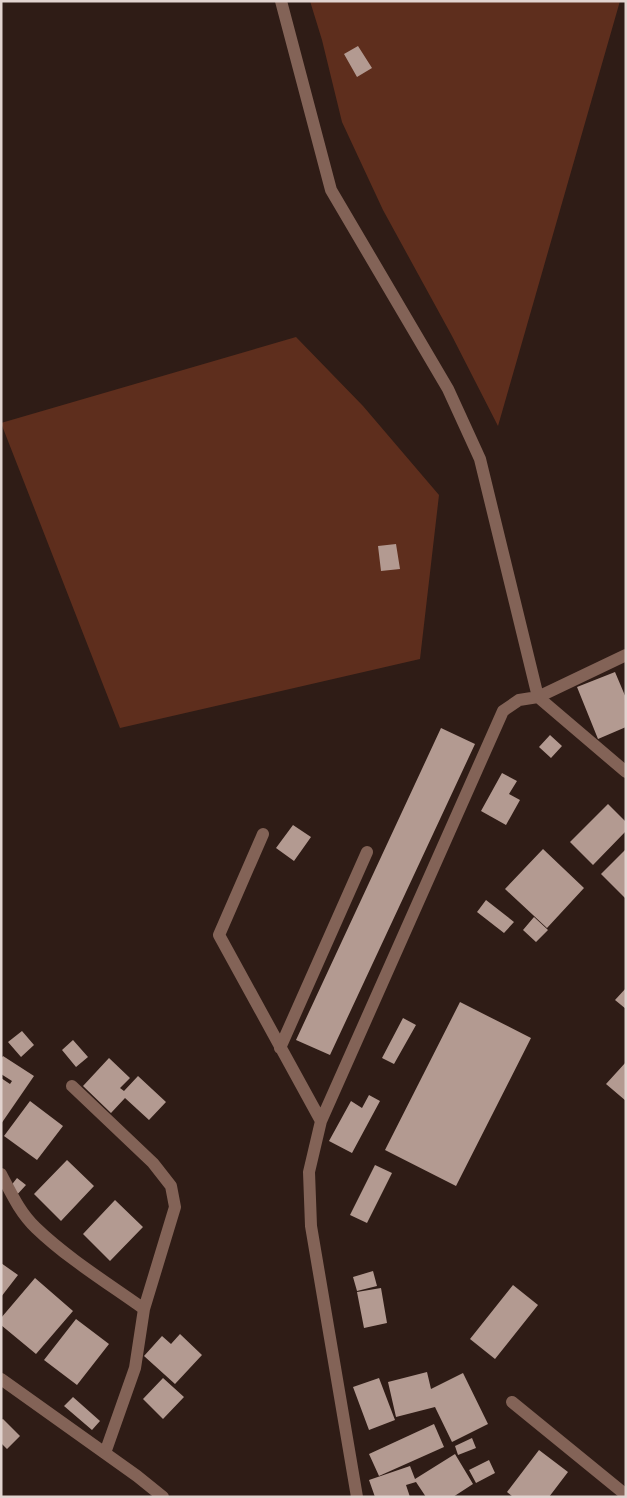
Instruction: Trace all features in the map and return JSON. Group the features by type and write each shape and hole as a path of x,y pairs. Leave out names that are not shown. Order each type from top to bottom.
{"street":[{"path":"281,1 331,190 448,388 480,459 538,697 626,772"},
{"path":"357,1497 311,1226 309,1172 320,1121 503,711 519,700 538,697 626,655"},
{"path":"263,834 219,935 320,1121"},
{"path":"280,1048 367,852"},
{"path":"72,1086 153,1163 170,1186 175,1206 144,1309 135,1368 104,1453"},
{"path":"1,1174 15,1201 35,1228 64,1252 144,1309"},
{"path":"1,1379 163,1497"},
{"path":"512,1402 626,1495"}],"shaded area":[{"path":"310,1 620,1 498,426 452,336 383,210 342,122 322,40"},
{"path":"296,337 363,406 439,495 420,659 120,728 1,423"}],"building":[{"path":"358,46 372,68 357,77 344,54"},
{"path":"396,544 400,569 381,571 378,546"},
{"path":"615,672 626,698 626,727 598,739 577,687"},
{"path":"441,728 475,744 330,1055 296,1040"},
{"path":"550,735 562,746 551,758 539,747"},
{"path":"502,773 517,781 509,794 520,800 506,825 481,811"},
{"path":"608,804 626,822 626,831 593,865 570,842"},
{"path":"293,825 311,837 294,861 276,848"},
{"path":"543,849 584,888 547,928 505,889"},
{"path":"626,849 626,899 601,874"},
{"path":"486,900 514,922 504,933 477,912"},
{"path":"534,917 548,930 536,942 523,930"},
{"path":"626,988 626,1009 615,1000"},
{"path":"460,1002 531,1038 456,1186 385,1150"},
{"path":"403,1018 416,1025 394,1064 382,1058"},
{"path":"22,1031 34,1045 21,1057 8,1042"},
{"path":"73,1040 88,1057 76,1067 62,1050"},
{"path":"3,1056 34,1076 1,1124 1,1078 10,1084 12,1081 1,1074 1,1059"},
{"path":"109,1058 130,1078 120,1088 124,1091 138,1076 166,1102 149,1120 125,1098 111,1113 83,1086"},
{"path":"626,1062 626,1101 606,1084"},
{"path":"369,1095 380,1101 352,1153 329,1141 351,1101 362,1108"},
{"path":"30,1101 63,1126 37,1160 4,1136"},
{"path":"67,1160 94,1186 61,1221 34,1194"},
{"path":"375,1165 392,1173 367,1223 350,1215"},
{"path":"17,1178 26,1185 14,1198 6,1192"},
{"path":"115,1200 143,1227 110,1261 83,1234"},
{"path":"1,1263 18,1275 1,1297"},
{"path":"373,1271 377,1286 357,1291 353,1277"},
{"path":"35,1278 73,1311 36,1354 1,1325 1,1318"},
{"path":"513,1285 538,1305 495,1359 470,1339"},
{"path":"381,1288 387,1323 364,1328 357,1292"},
{"path":"76,1319 109,1344 77,1385 44,1360"},
{"path":"180,1334 202,1355 175,1384 144,1356 162,1336 171,1344"},
{"path":"427,1372 431,1389 463,1373 488,1424 452,1442 435,1407 396,1417 388,1382"},
{"path":"163,1378 184,1397 163,1419 143,1399"},
{"path":"379,1378 395,1420 369,1430 353,1387"},
{"path":"73,1397 100,1421 92,1430 64,1406"},
{"path":"3,1419 20,1436 7,1449 1,1443 1,1420"},
{"path":"434,1424 444,1447 379,1476 369,1454"},
{"path":"472,1438 476,1448 458,1455 455,1446"},
{"path":"539,1450 568,1472 549,1497 513,1497 507,1492"},
{"path":"455,1454 473,1484 453,1497 426,1497 416,1482 406,1485 410,1497 375,1497 369,1480 410,1466 415,1479"},
{"path":"489,1460 495,1473 476,1483 469,1470"}]}
